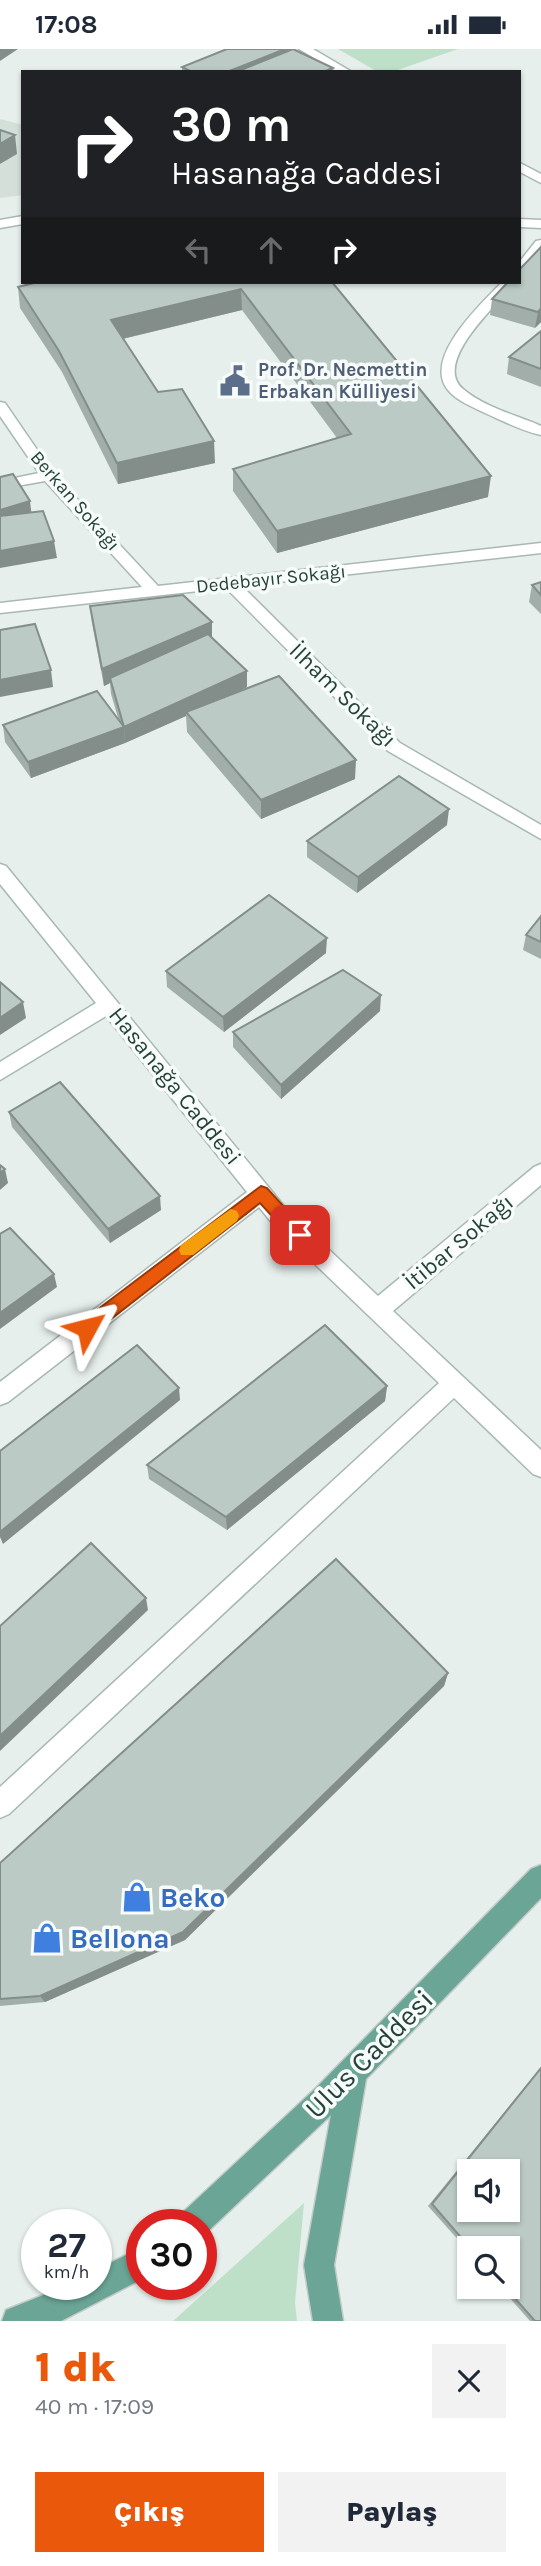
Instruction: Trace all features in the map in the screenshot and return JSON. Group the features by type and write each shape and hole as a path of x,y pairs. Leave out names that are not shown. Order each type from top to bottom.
{"main road":[{"name":"Ulus Caddesi","path":"210,2209 353,2071 541,1879"},
{"path":"328,2321 319,2265 353,2071"},
{"path":"17,2321 63,2305 126,2271"}],"street":[{"path":"305,49 342,70"},
{"path":"521,168 541,179"},
{"path":"0,224 21,221"},
{"path":"521,223 541,224"},
{"path":"521,223 541,230"},
{"path":"521,268 541,244"},
{"path":"507,284 454,345 448,372 453,387 471,400 541,431"},
{"name":"Berkan Sokağı","path":"0,406 48,476 154,591"},
{"path":"0,485 48,476"},
{"name":"Dedebayır Sokağı","path":"0,608 541,548"},
{"name":"İlham Sokağı","path":"230,583 394,747 541,833"},
{"name":"Hasanağa Caddesi","path":"0,871 280,1217 541,1466"},
{"path":"0,1072 109,1005"},
{"name":"İtibar Sokağı","path":"378,1310 541,1173"},
{"path":"0,1395 261,1193"},
{"path":"0,1805 454,1384"}],"shaded area":[{"path":"0,119 21,124 21,195 0,198"}],"green space":[{"path":"338,49 458,49 398,70 375,70"},
{"path":"304,2203 295,2303 297,2321 173,2321 196,2300 217,2300 217,2281"}],"building":[{"path":"227,49 285,49 232,70 188,70 182,67"},
{"path":"293,49 333,68 328,70 241,70"},
{"path":"0,130 15,135 0,144"},
{"path":"541,247 541,308 538,312 492,299 506,284 521,284 521,268"},
{"path":"30,284 334,284 491,476 277,531 233,469 351,434 241,289 111,320 158,392 182,389 214,441 117,463 59,351 18,287"},
{"path":"541,331 541,369 509,357"},
{"path":"13,474 30,501 0,510 0,477"},
{"path":"43,511 54,541 0,551 0,516"},
{"path":"541,582 541,595 532,585"},
{"path":"183,595 212,622 102,669 90,606"},
{"path":"35,624 51,670 0,680 0,630"},
{"path":"208,634 247,671 124,727 110,678"},
{"path":"279,676 356,760 261,800 186,712"},
{"path":"97,691 124,727 28,762 3,725"},
{"path":"399,776 449,809 358,877 307,841"},
{"path":"269,895 327,938 223,1017 166,971"},
{"path":"541,916 541,942 526,935"},
{"path":"343,970 381,995 281,1085 233,1032"},
{"path":"0,982 23,1002 0,1018"},
{"path":"60,1082 160,1196 108,1229 9,1112"},
{"path":"10,1228 54,1274 0,1313 0,1234"},
{"path":"325,1325 387,1386 226,1517 147,1465"},
{"path":"137,1345 179,1388 0,1532 0,1451"},
{"path":"91,1543 146,1598 0,1736 0,1626"},
{"path":"336,1559 448,1673 183,1932 40,1996 0,1999 0,1863"},
{"path":"541,2068 541,2321 535,2321 516,2299 520,2299 520,2236 460,2236 432,2204 457,2173 457,2222 520,2222 520,2159 468,2159"}],"slow traffic":[{"path":"187,1250 231,1216"}],"place":[{"name":"Prof. Dr. Necmettin Erbakan Külliyesi","path":"235,381"},
{"name":"Beko","path":"137,1897"},
{"name":"Bellona","path":"47,1938"}],"route":[{"path":"87,1328 261,1193 280,1217 300,1235"}]}
